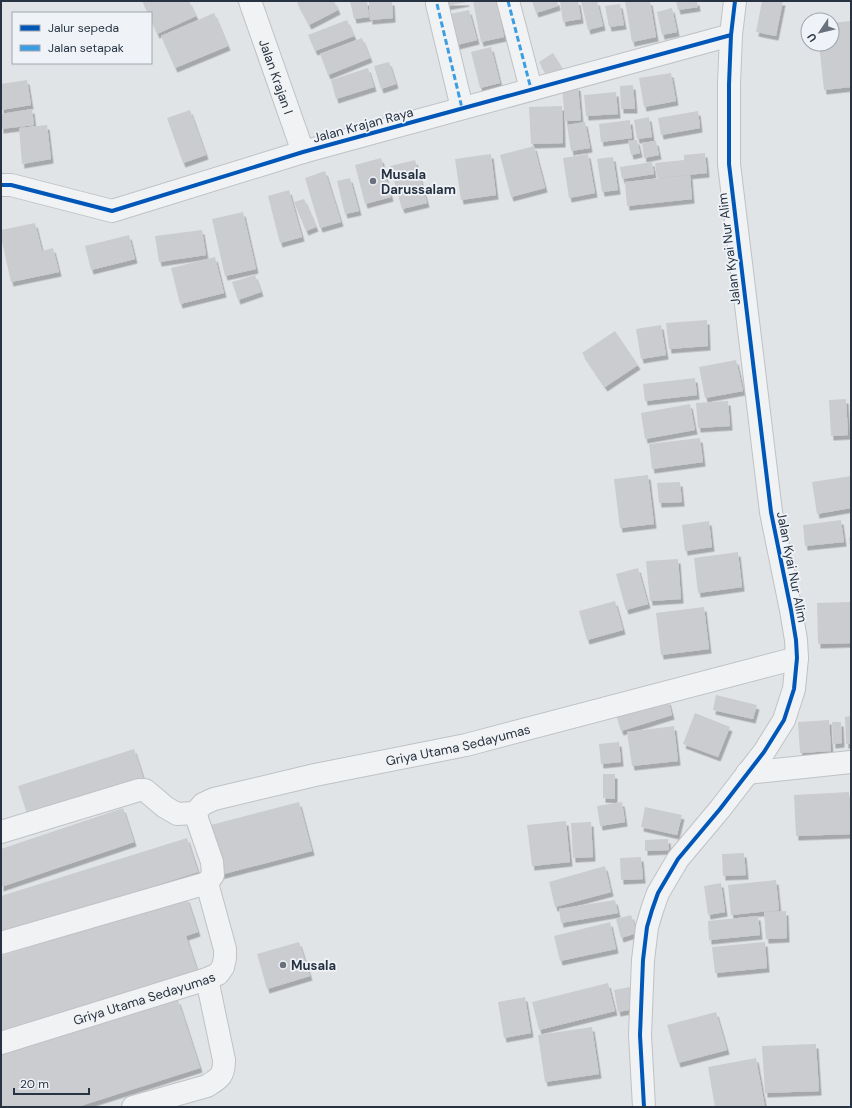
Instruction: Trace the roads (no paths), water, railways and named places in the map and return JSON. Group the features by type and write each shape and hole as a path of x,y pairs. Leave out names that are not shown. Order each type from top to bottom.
{"street":[{"name":"Jalan Krajan I","path":"250,1 304,152"},
{"path":"508,1 531,89"},
{"name":"Jalan Kyai Nur Alim","path":"644,1107 640,1035 643,960 647,927 652,910 658,893 678,859 748,773 764,752 784,720 794,689 797,658 796,640 791,610 770,512 729,164 729,84 734,1"},
{"path":"437,4 462,108"},
{"name":"Jalan Krajan Raya","path":"1,185 11,185 112,210 304,152 731,35"},
{"name":"Griya Utama Sedayumas","path":"195,813 203,804 214,799 315,775 466,744 797,658"},
{"path":"748,773 851,762"},
{"path":"1,832 139,790 145,790 165,807 178,814 195,813 212,862 213,875 207,883 1,943"},
{"name":"Griya Utama Sedayumas","path":"1,1043 207,979 218,974 223,967 225,958 224,949 207,883"},
{"path":"133,1107 207,1086 216,1081 224,1072 224,1060 207,979"}],"place":[{"name":"Musala Darussalam","path":"373,181"},
{"name":"Musala","path":"283,965"}]}
